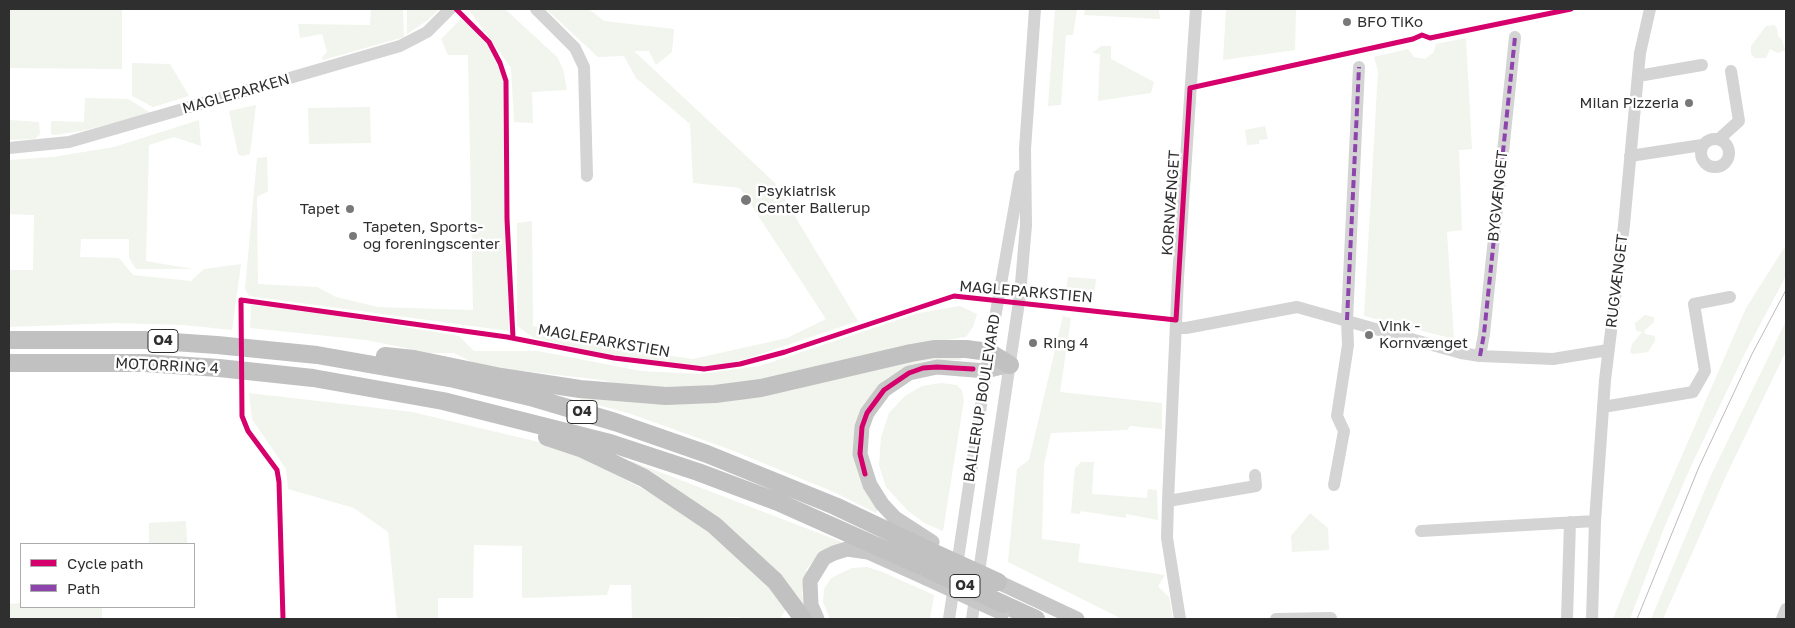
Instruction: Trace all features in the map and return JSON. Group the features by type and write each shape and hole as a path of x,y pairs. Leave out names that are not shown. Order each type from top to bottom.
{"highway":[{"name":"MOTORRING 4","path":"9,340 144,340 317,355"},
{"path":"317,355 380,355 414,359 501,377 580,389 666,396 715,394 761,388 911,352 934,349 966,349 989,352 1010,365"},
{"name":"O4","path":"317,355 454,379 534,398 615,422 768,478 931,546 1002,584"},
{"name":"MOTORRING 4","path":"9,363 144,363 219,368 314,378 443,401"},
{"path":"443,401 583,449 644,478 714,525 775,581 803,619"},
{"name":"O4","path":"443,401 610,443 698,472 778,502 1007,612 1036,619"}],"main road":[{"path":"931,546 882,504 876,495 862,464 860,448 862,427 874,401 884,390 909,373 937,367 986,371 1010,365"},
{"path":"817,619 811,605 810,581 824,558 834,553 847,549 863,550 927,574"},
{"name":"O4","path":"1002,584 1077,619"}],"street":[{"name":"MAGLEPARKEN","path":"9,148 69,142 400,46 427,32 450,9"},
{"path":"536,9 575,48 584,67 587,176"},
{"name":"BALLERUP BOULEVARD","path":"972,619 1010,365 1026,225 1025,149 1035,9"},
{"name":"KORNVÆNGET","path":"1180,619 1167,538 1176,328 1196,9"},
{"name":"RUGVÆNGET","path":"1592,619 1595,521 1608,350 1638,76 1650,9"},
{"name":"BYGVÆNGET","path":"1480,356 1485,325 1515,37"},
{"path":"1638,76 1702,65"},
{"path":"1334,485 1344,431 1337,416 1348,345 1347,320 1359,67"},
{"path":"1719,139 1739,121 1731,71"},
{"path":"1630,156 1702,145 1710,139 1719,139 1727,145 1729,154 1726,162 1718,167 1708,166 1701,159 1702,145"},
{"name":"BALLERUP BOULEVARD","path":"949,619 989,352 1025,149"},
{"path":"1603,406 1693,392 1705,371 1694,304 1730,297"},
{"path":"1176,328 1186,328 1298,307 1461,353 1480,356 1553,359 1608,350"},
{"path":"1168,501 1256,486 1255,475"},
{"path":"1421,531 1595,521"},
{"path":"1567,619 1570,522"},
{"path":"1782,619 1786,609"},
{"path":"1276,619 1331,618"}],"shaded area":[{"path":"9,9 122,9 122,69 9,68"},
{"path":"371,9 403,9 404,37 323,60 322,57 327,52 322,34 300,38 298,24 370,25"},
{"path":"407,9 439,9 428,20 407,34"},
{"path":"470,9 505,9 557,57 563,69 567,90 532,92 533,123 514,122 511,68"},
{"path":"546,9 589,9 604,21 674,29 672,52 656,65 649,51 634,51 775,183 858,321 749,358 709,368 612,356 534,338 517,326 517,223 532,221 533,326 638,351 693,359 787,338 826,319 740,188 693,183 690,124 636,78 624,56 598,57"},
{"path":"1055,9 1077,9 1073,35 1066,35 1061,105 1048,106"},
{"path":"1085,9 1159,9 1160,19 1084,15"},
{"path":"1226,9 1296,9 1295,50 1223,60"},
{"path":"461,19 477,30 493,52 504,83 509,331 249,296 245,289 257,158 267,157 268,191 257,197 258,284 317,287 336,297 378,307 473,310 468,55 448,55 441,39"},
{"path":"1774,25 1777,28 1778,36 1782,40 1785,50 1778,53 1770,49 1766,58 1755,58 1751,54 1751,46 1766,26"},
{"path":"1466,38 1472,149 1459,150 1462,230 1447,232 1454,339 1364,316 1378,71 1374,57 1408,49 1414,57 1425,59 1434,52 1436,44"},
{"path":"1101,46 1111,46 1111,59 1154,82 1151,93 1098,101 1100,54 1092,53"},
{"path":"132,63 170,64 189,96 153,107 132,96"},
{"path":"85,98 128,99 151,113 86,130 51,134 51,121 84,122"},
{"path":"256,105 250,154 242,156 238,154 229,111"},
{"path":"370,107 371,143 309,144 308,108"},
{"path":"9,120 39,122 40,134 35,139 9,140"},
{"path":"199,120 201,146 174,137 149,145 146,261 193,269 136,269 129,258 129,239 81,239 80,257 119,258 133,275 191,281 204,269 241,264 232,330 183,325 115,323 9,327 9,270 33,270 34,215 9,214 9,160 53,157 114,147"},
{"path":"1265,126 1268,139 1259,140 1259,144 1247,145 1245,130"},
{"path":"1786,245 1786,276 1746,351 1692,464 1664,528 1630,619 1613,619 1637,559 1746,308"},
{"path":"1068,277 1096,279 1094,296 1066,293"},
{"path":"251,305 300,310 459,336 474,351 538,351 641,371 700,374 760,366 919,313 960,306 977,314 973,327 966,337 911,345 791,372 778,379 650,392 602,380 480,366 454,353 431,353 366,340 250,328"},
{"path":"1645,315 1654,317 1654,322 1644,331 1645,334 1655,336 1655,341 1648,352 1633,354 1630,352 1632,344 1642,332 1636,331 1635,323"},
{"path":"1063,316 1071,318 1060,392 1162,403 1162,429 1130,426 1127,430 1051,433 1044,464 1042,539 1080,544 1078,562 1165,575 1158,586 1169,597 1173,619 1122,619 1008,562 1017,469 1029,460"},
{"path":"1786,321 1786,351 1726,476 1663,619 1651,619 1712,473"},
{"path":"961,356 961,360 929,360 904,367 883,381 864,406 857,423 879,506 876,513 836,493 734,451 631,414 580,400 582,395 706,401 794,390 811,382 921,358"},
{"path":"941,383 957,385 962,390 964,400 943,531 926,524 908,511 886,487 879,465 881,437 889,413 905,396 922,386"},
{"path":"249,393 412,412 568,449 673,505 741,556 788,606 780,619 744,619 739,617 632,619 631,585 610,585 607,595 522,598 522,546 474,545 473,598 438,598 438,619 397,619 388,532 354,508 288,489 286,469 252,419"},
{"path":"631,461 842,542 840,547 820,554 807,568 802,594 805,610 630,466"},
{"path":"1081,462 1094,462 1092,494 1147,498 1148,489 1157,490 1158,520 1126,514 1126,518 1081,511 1080,514 1071,513 1075,468"},
{"path":"1310,513 1328,528 1329,550 1292,552 1291,536"},
{"path":"186,521 187,543 149,543 149,523"},
{"path":"867,567 934,595 930,619 830,619 823,602 824,589 831,578 852,568"},
{"path":"20,603 20,608 102,608 102,619 9,619 9,604"}],"tram line":[{"path":"1637,619 1699,467 1752,354 1786,290"}],"marked path":[{"path":"1480,356 1484,334 1515,37"},
{"path":"1347,320 1359,67"}],"cycle path":[{"path":"456,9 489,42 500,63 506,81 507,219 513,338"},
{"name":"MAGLEPARKSTIEN","path":"283,619 279,482 277,470 248,431 242,416 241,300 507,337 614,358 704,369 740,364 785,352 954,296 1176,320 1190,88 1413,39 1422,35 1430,38 1571,9"},
{"path":"865,474 860,454 862,427 867,413 884,390 909,373 923,368 973,369"}],"place":[{"name":"BFO TiKo","path":"1347,22"},
{"name":"Milan Pizzeria","path":"1689,103"},
{"name":"Psykiatrisk Center Ballerup","path":"746,200"},
{"name":"Tapet","path":"350,209"},
{"name":"Tapeten, Sports- og foreningscenter","path":"353,236"},
{"name":"Vink - Kornvænget","path":"1369,335"},
{"name":"Ring 4","path":"1033,343"}]}
